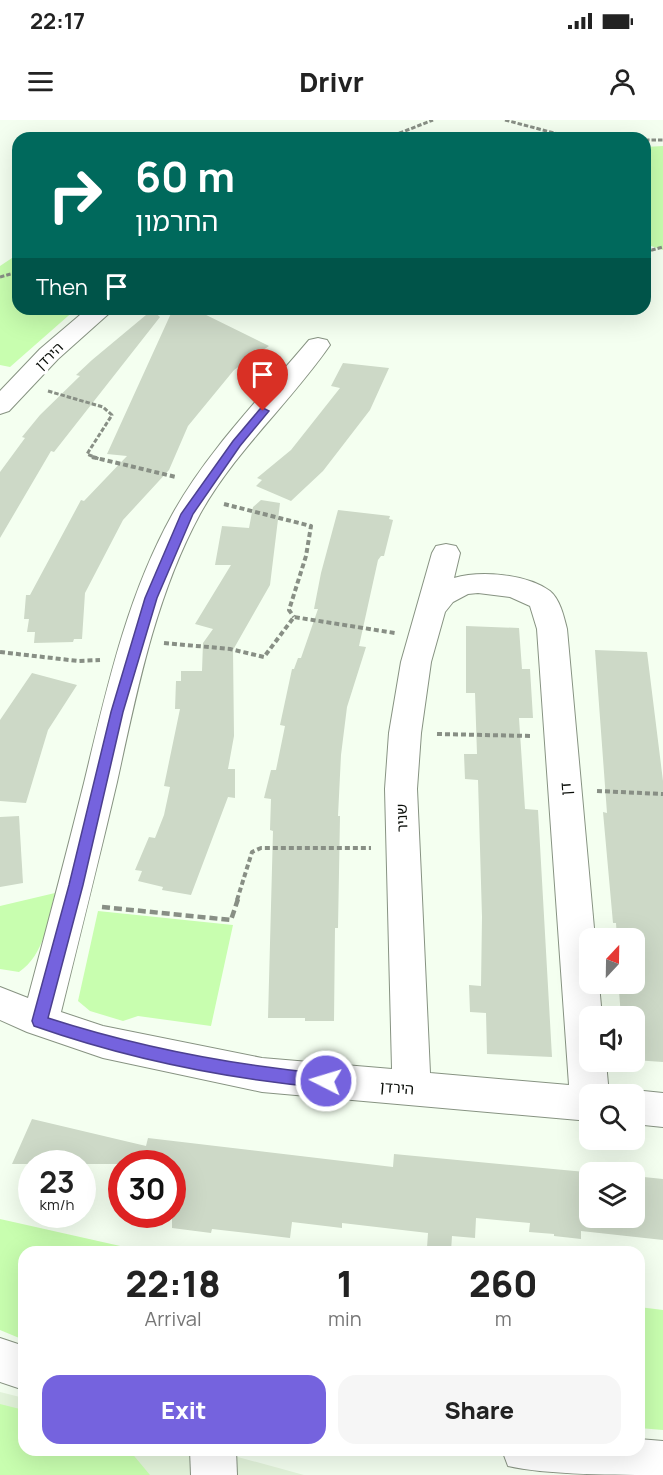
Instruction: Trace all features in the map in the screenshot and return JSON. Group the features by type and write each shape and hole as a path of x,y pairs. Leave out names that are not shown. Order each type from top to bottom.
{"street":[{"name":"הירדן","path":"0,405 49,354 95,315"},
{"path":"40,1021 134,650 164,565 187,514 203,491 236,444 318,345"},
{"name":"שניר","path":"412,1089 401,789 412,684 421,637 446,553"},
{"name":"דן","path":"430,609 443,595 462,585 478,583 513,587 541,599 548,612 552,629 562,736 588,1084"},
{"name":"הירדן","path":"0,1003 40,1021 103,1042 262,1075 579,1103"},
{"path":"645,1108 663,1110"},
{"path":"0,1360 18,1366"},
{"path":"213,1456 214,1475"},
{"path":"546,1456 585,1467 663,1464"}],"path":[{"path":"400,132 433,120"},
{"path":"505,120 544,132"},
{"path":"47,391 104,407 112,415 87,454 91,458 311,526 306,556 289,610 294,617 397,633"},
{"path":"0,652 78,661 134,650 230,648 264,657 294,617"},
{"path":"433,734 562,736"},
{"path":"566,790 663,794"},
{"path":"93,906 231,920 252,852 261,848 372,848"}],"shaded area":[{"path":"0,1392 18,1396 18,1456 234,1456 304,1475 0,1475"}],"green space":[{"path":"663,146 663,250 651,246 651,147"},
{"path":"12,258 12,315 69,315 10,367 0,365 0,266"},
{"path":"55,893 44,937 28,965 19,972 0,969 0,906"},
{"path":"98,911 233,925 211,1026 138,1016 123,1021 90,1011 78,1001"},
{"path":"0,1219 18,1223 18,1228 40,1228 120,1246 18,1246 18,1338 0,1330"},
{"path":"645,1308 663,1310 663,1430 645,1428"},
{"path":"0,1404 18,1408 18,1456 134,1456 150,1475 0,1475"}],"building":[{"path":"146,315 160,317 54,452 51,451 0,538 0,472 25,438 22,437 40,415 80,376 76,375"},
{"path":"170,315 206,315 269,346 234,370 188,426 169,470 123,520 85,593 82,639 74,639 73,642 34,643 35,632 27,632 29,619 24,619 26,595 30,595 81,500 84,501 127,456 107,454"},
{"path":"343,363 389,368 370,410 323,471 291,501 256,486 262,480 257,478 291,450 340,388 331,386"},
{"path":"261,500 280,503 270,585 233,650 234,736 228,769 235,769 235,798 228,797 191,895 162,890 163,887 138,881 142,871 135,870 149,837 155,838 164,815 170,787 164,786 180,709 175,709 176,681 181,681 181,671 202,671 203,643 213,629 195,624 231,565 215,565 222,526 249,528 253,507"},
{"path":"338,510 390,516 389,519 393,520 384,556 378,560 359,646 366,647 347,707 341,755 334,1021 268,1018 273,831 270,830 271,799 264,798 271,770 276,770 285,726 280,725 292,669 298,658 301,658 318,609 314,609 321,573"},
{"path":"466,626 519,628 522,669 530,669 533,718 519,718 525,809 538,810 552,1057 487,1054 486,1013 470,1012 469,985 481,986 482,917 478,780 465,779 464,754 477,754 475,693 466,693"},
{"path":"595,650 647,652 663,781 663,1062 645,1061 645,1006 620,1006 619,994 645,994 645,928 616,928 616,923 613,923 603,812 607,813"},
{"path":"32,673 77,685 48,730 26,803 0,801 0,720"},
{"path":"19,816 23,883 0,887 0,817"},
{"path":"32,1119 146,1146 148,1138 393,1167 394,1154 579,1171 579,1228 645,1228 645,1177 663,1179 663,1240 581,1231 581,1239 554,1236 554,1234 529,1232 530,1223 476,1218 475,1238 452,1236 451,1246 427,1246 428,1233 342,1223 342,1228 292,1222 290,1238 212,1229 211,1233 172,1228 186,1228 186,1150 108,1150 108,1164 96,1164 96,1150 18,1150"},
{"path":"18,1150 18,1164 12,1164"}],"route":[{"path":"263,411 236,444 187,514 151,598 136,641 117,712 76,885 40,1021 103,1042 262,1075 326,1081"}]}
